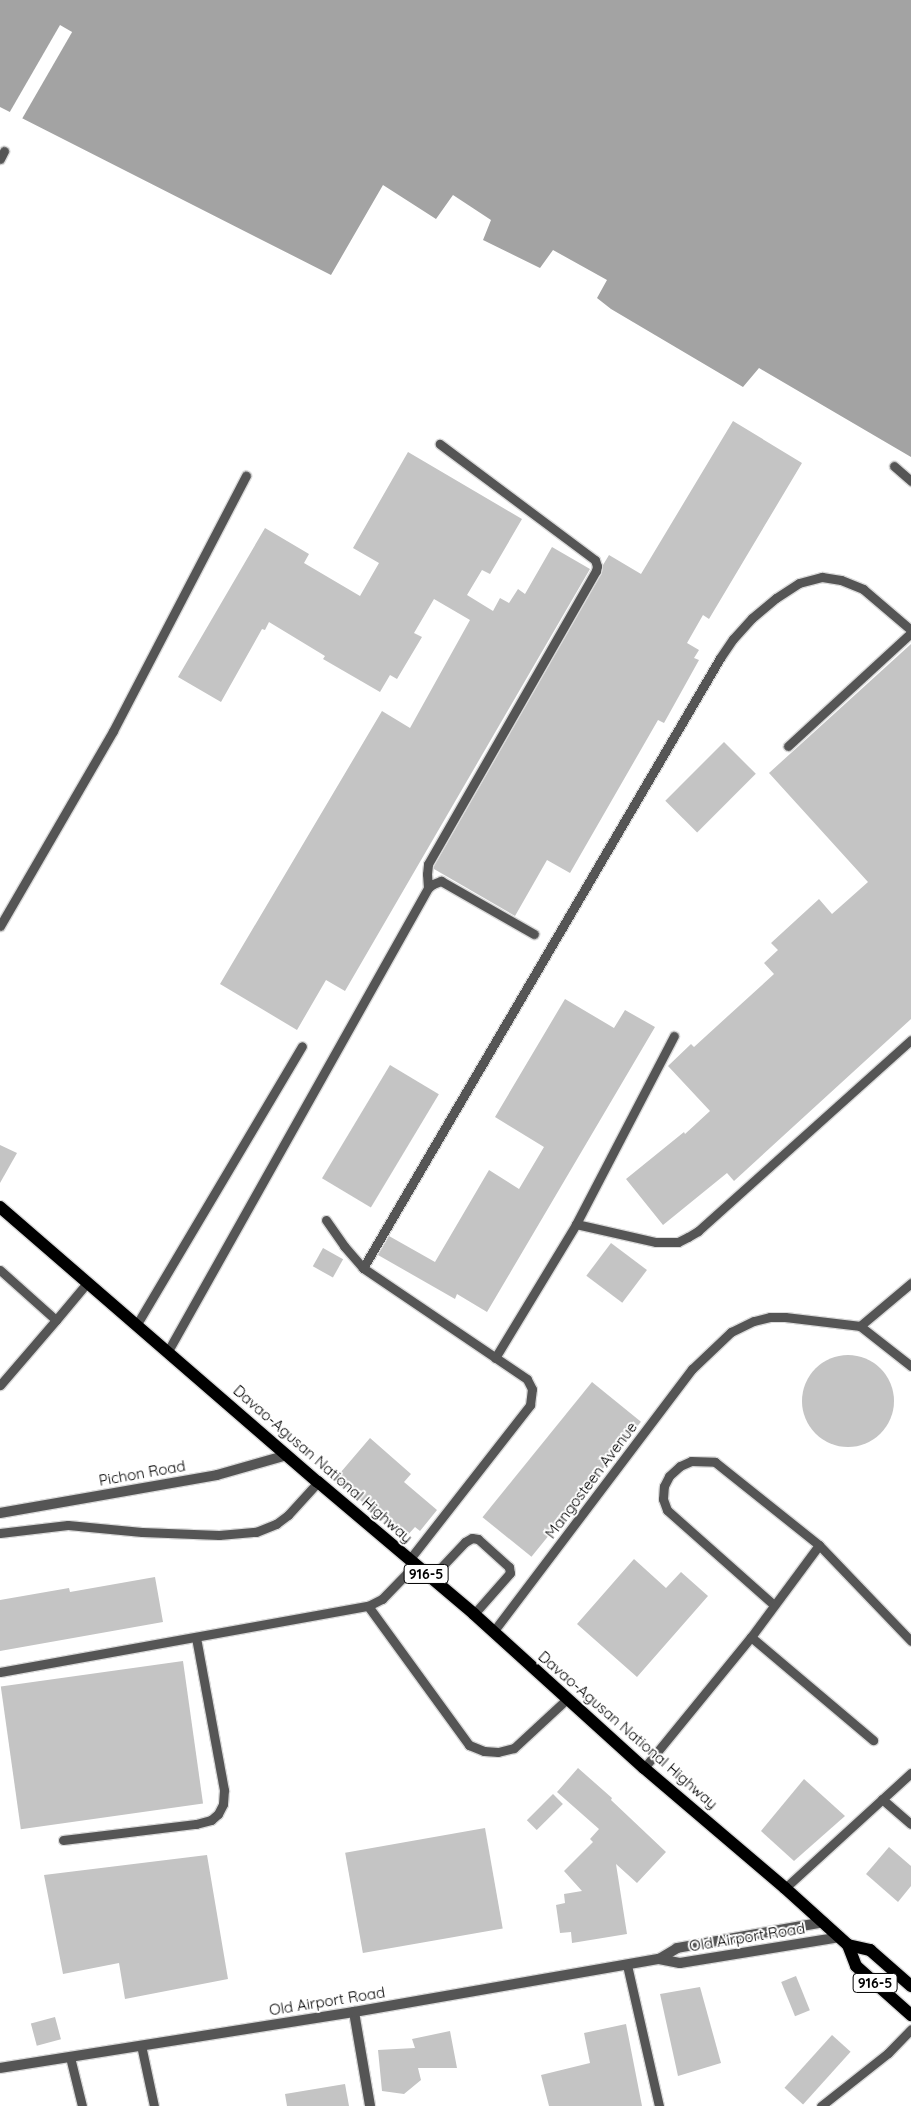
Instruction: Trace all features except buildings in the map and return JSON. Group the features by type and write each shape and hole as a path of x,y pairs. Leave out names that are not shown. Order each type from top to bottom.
{"main road":[{"name":"Davao-Agusan National Highway","path":"0,1206 412,1563 474,1614 644,1768 786,1888 844,1941 856,1966 911,2015"},
{"name":"Davao-Agusan National Highway","path":"844,1941 870,1950 911,1986"}],"street":[{"name":"Pichon Road","path":"0,1513 217,1475 287,1455"},
{"name":"Old Airport Road","path":"659,1959 677,1948 824,1922"},
{"name":"Old Airport Road","path":"0,2068 354,2012 659,1959 680,1963 844,1941"},
{"path":"354,2012 370,2106"}],"lane":[{"path":"428,888 426,874 428,864 596,572 597,566 595,560 440,444"},
{"path":"894,466 911,481"},
{"path":"0,926 113,731 246,476"},
{"path":"363,1268 720,658 733,639 752,618 776,598 799,583 822,577 841,580 863,589 911,632 788,746"},
{"path":"168,1351 428,888 440,881 534,934"},
{"path":"495,1358 576,1224 674,1036"},
{"path":"576,1224 656,1242 678,1242 688,1238 911,1040"},
{"path":"137,1324 302,1046"},
{"path":"0,1672 368,1606 382,1599 412,1563 530,1405 532,1389 527,1379 363,1268 348,1252 326,1220"},
{"path":"0,1270 56,1320"},
{"path":"0,1384 87,1283"},
{"path":"911,1283 860,1326 911,1366"},
{"name":"Mangosteen Avenue","path":"493,1632 692,1369 714,1346 743,1325 770,1318 785,1317 860,1326"},
{"path":"774,1605 667,1510 663,1499 664,1486 669,1476 680,1466 691,1461 715,1462 819,1545 911,1641"},
{"path":"0,1533 68,1525 142,1532 210,1535 256,1532 276,1524 288,1515 318,1482"},
{"path":"431,1578 465,1542 472,1538 478,1539 509,1567 510,1573 474,1614"},
{"path":"644,1768 751,1637 819,1545"},
{"path":"368,1606 469,1745 498,1752 514,1748 567,1699"},
{"path":"751,1637 872,1740"},
{"path":"63,1840 196,1824 211,1820 218,1814 224,1790 196,1638"},
{"path":"786,1888 911,1772"},
{"path":"882,1799 911,1824"},
{"path":"626,1965 659,2106"},
{"path":"821,2106 888,2053 911,2029"},
{"path":"140,2046 154,2106"},
{"path":"70,2057 82,2106"}],"shaded area":[{"path":"0,0 911,0 911,457 759,368 743,387 611,309 597,298 607,280 553,250 540,268 483,240 491,220 453,195 436,219 383,185 331,275 0,107"}],"pier":[{"path":"60,25 72,32 22,119 10,112"}]}
